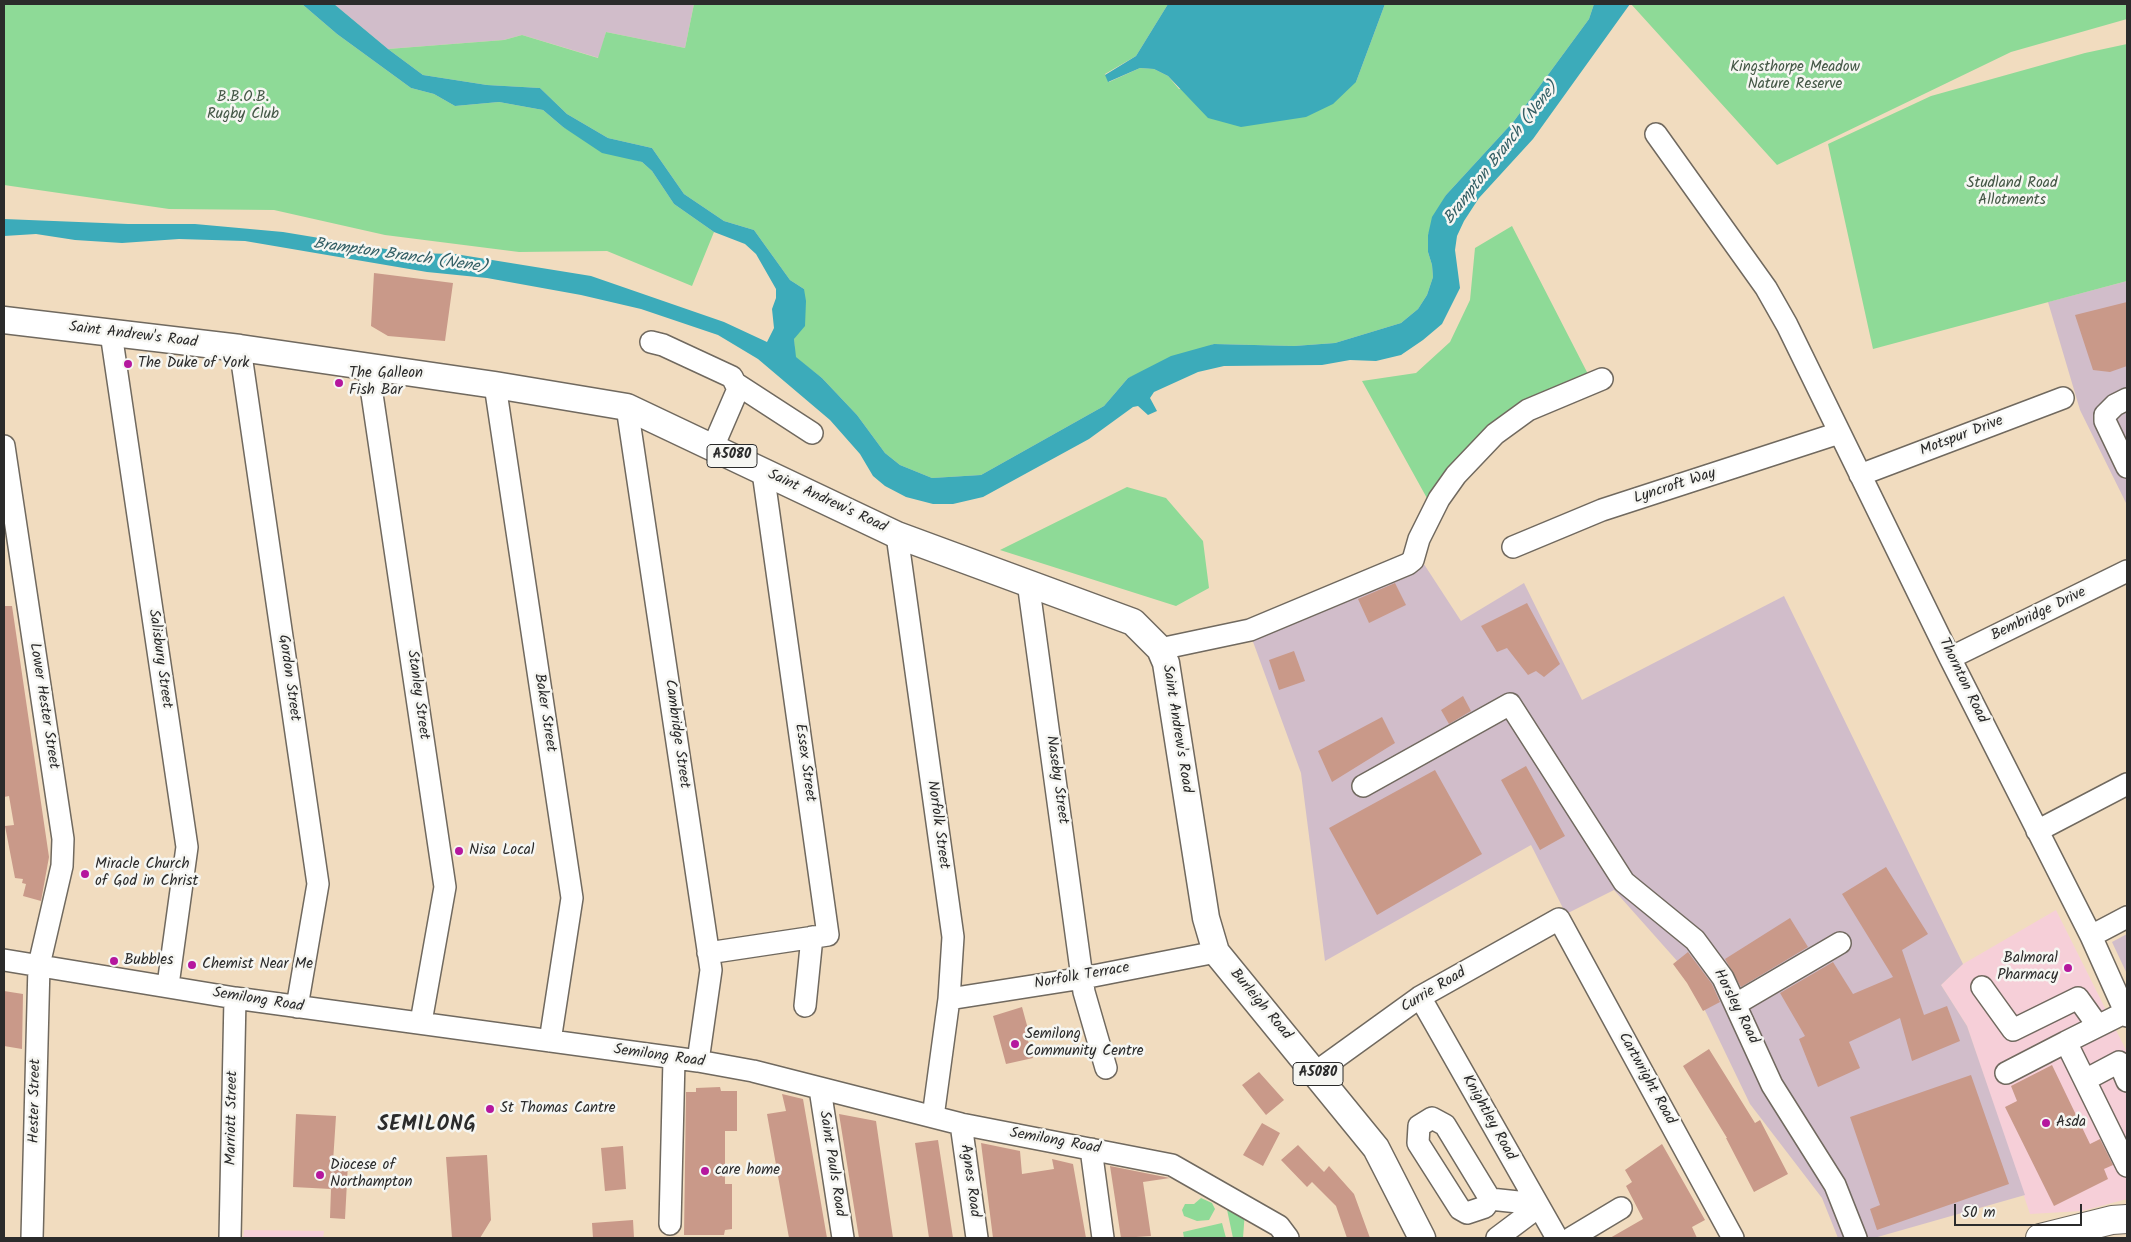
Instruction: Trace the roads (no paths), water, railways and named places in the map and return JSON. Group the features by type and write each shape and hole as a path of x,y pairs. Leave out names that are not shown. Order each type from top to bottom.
{"highway":[{"path":"2040,1238 2127,1219"}],"main road":[{"name":"Saint Andrew's Road","path":"4,320 240,348 495,385 627,407 897,535 1133,622 1160,649 1166,663 1206,918"},
{"name":"Burleigh Road","path":"1206,918 1216,952 1316,1072 1376,1148 1422,1238"}],"street":[{"name":"Thornton Road","path":"1656,134 1766,288 2125,1005"},
{"name":"Salisbury Street","path":"111,333 187,847 168,985"},
{"path":"651,342 663,344 732,377 738,389 713,447"},
{"name":"Gordon Street","path":"240,348 318,884 297,1007"},
{"name":"Stanley Street","path":"368,368 445,887 420,1022"},
{"path":"1160,649 1250,630 1408,564 1413,560 1418,540 1439,500 1456,475 1495,434 1528,410 1602,379"},
{"path":"735,383 812,433"},
{"name":"Baker Street","path":"495,385 572,898 550,1041"},
{"name":"Motspur Drive","path":"1860,475 2064,398"},
{"path":"2127,399 2115,405 2105,415 2105,421 2127,467"},
{"name":"Cambridge Street","path":"627,407 711,970 698,1061"},
{"name":"Lyncroft Way","path":"1513,547 1602,510 1839,433"},
{"name":"Lower Hester Street","path":"4,446 63,839 62,866 39,965"},
{"name":"Essex Street","path":"708,953 828,935 763,472"},
{"name":"Norfolk Street","path":"897,535 953,937 949,999 933,1117"},
{"name":"Bembridge Drive","path":"1950,658 2127,571"},
{"name":"Naseby Street","path":"1028,582 1084,992 1106,1068"},
{"name":"Horsley Road","path":"1363,786 1510,704 1624,882 1695,940 1723,978 1772,1085 1835,1185 1856,1238"},
{"path":"2037,831 2127,784"},
{"path":"2091,936 2127,917"},
{"name":"Currie Road","path":"1316,1072 1420,997 1559,920"},
{"name":"Cartwright Road","path":"1559,920 1733,1238"},
{"path":"805,1006 812,937"},
{"path":"1736,1004 1840,943"},
{"name":"Norfolk Terrace","path":"949,999 1083,978 1216,952"},
{"name":"Semilong Road","path":"4,960 168,985 235,998 698,1061 753,1071 961,1124 1033,1140 1091,1148 1172,1165 1279,1226 1288,1238"},
{"name":"Hester Street","path":"32,1238 39,965"},
{"path":"1982,987 2013,1030 2078,998 2098,1026"},
{"name":"Knightley Road","path":"1420,997 1557,1238"},
{"name":"Marriott Street","path":"230,1238 235,998"},
{"path":"2006,1073 2098,1026 2125,1005"},
{"path":"2066,1042 2127,1166"},
{"path":"670,1224 674,1059"},
{"path":"2085,1080 2118,1062 2127,1081"},
{"name":"Saint Pauls Road","path":"820,1089 843,1238"},
{"name":"Agnes Road","path":"961,1124 977,1238"},
{"path":"1091,1148 1103,1238"},
{"path":"1490,1199 1537,1204"},
{"path":"1497,1238 1529,1214 1537,1204"},
{"path":"1571,1238 1621,1208"}],"water":[{"name":"Brampton Branch (Nene)","path":"302,4 334,4 388,49 423,75 487,85 540,88 567,114 608,138 652,148 684,194 724,221 754,230 790,280 804,289 806,301 805,326 794,339 796,357 822,378 857,415 885,453 900,465 932,478 981,475 1104,406 1128,378 1171,356 1214,344 1294,346 1335,343 1401,323 1418,309 1427,295 1433,277 1428,252 1428,235 1432,217 1446,195 1514,121 1589,19 1594,4 1630,4 1533,139 1479,198 1464,221 1457,236 1455,250 1460,288 1442,324 1423,340 1401,355 1376,361 1350,360 1322,365 1224,366 1198,372 1154,392 1150,398 1157,411 1148,415 1138,406 1133,407 1089,439 983,497 953,504 933,504 906,497 885,486 873,476 860,454 830,420 758,359 718,335 641,309 581,295 487,278 427,272 245,241 179,239 122,243 75,240 36,234 4,236 4,219 128,224 195,224 283,232 410,253 455,254 591,276 724,322 767,342 774,328 772,309 776,298 776,289 756,254 745,244 714,232 674,204 652,171 642,162 602,153 563,127 543,110 499,102 455,106 434,94 411,88 337,34"},
{"path":"1168,4 1385,4 1356,82 1333,104 1306,117 1241,127 1208,118 1168,76 1154,69 1140,68 1108,82 1105,75 1136,56"}],"place":[{"name":"The Duke of York","path":"128,364"},
{"name":"The Galleon Fish Bar","path":"339,383"},
{"name":"Nisa Local","path":"459,851"},
{"name":"Miracle Church of God in Christ","path":"85,874"},
{"name":"Bubbles","path":"114,961"},
{"name":"Chemist Near Me","path":"192,965"},
{"name":"Balmoral Pharmacy","path":"2068,968"},
{"name":"Semilong Community Centre","path":"1015,1044"},
{"name":"St Thomas Cantre","path":"490,1109"},
{"name":"Asda","path":"2046,1123"},
{"name":"care home","path":"705,1171"},
{"name":"Diocese of Northampton","path":"320,1175"}],"district":[{"name":"SEMILONG","path":"427,1127"}],"park label":[{"name":"Kingsthorpe Meadow Nature Reserve","path":"1795,76"},
{"name":"B.B.O.B. Rugby Club","path":"243,106"},
{"name":"Studland Road Allotments","path":"2012,192"}]}
